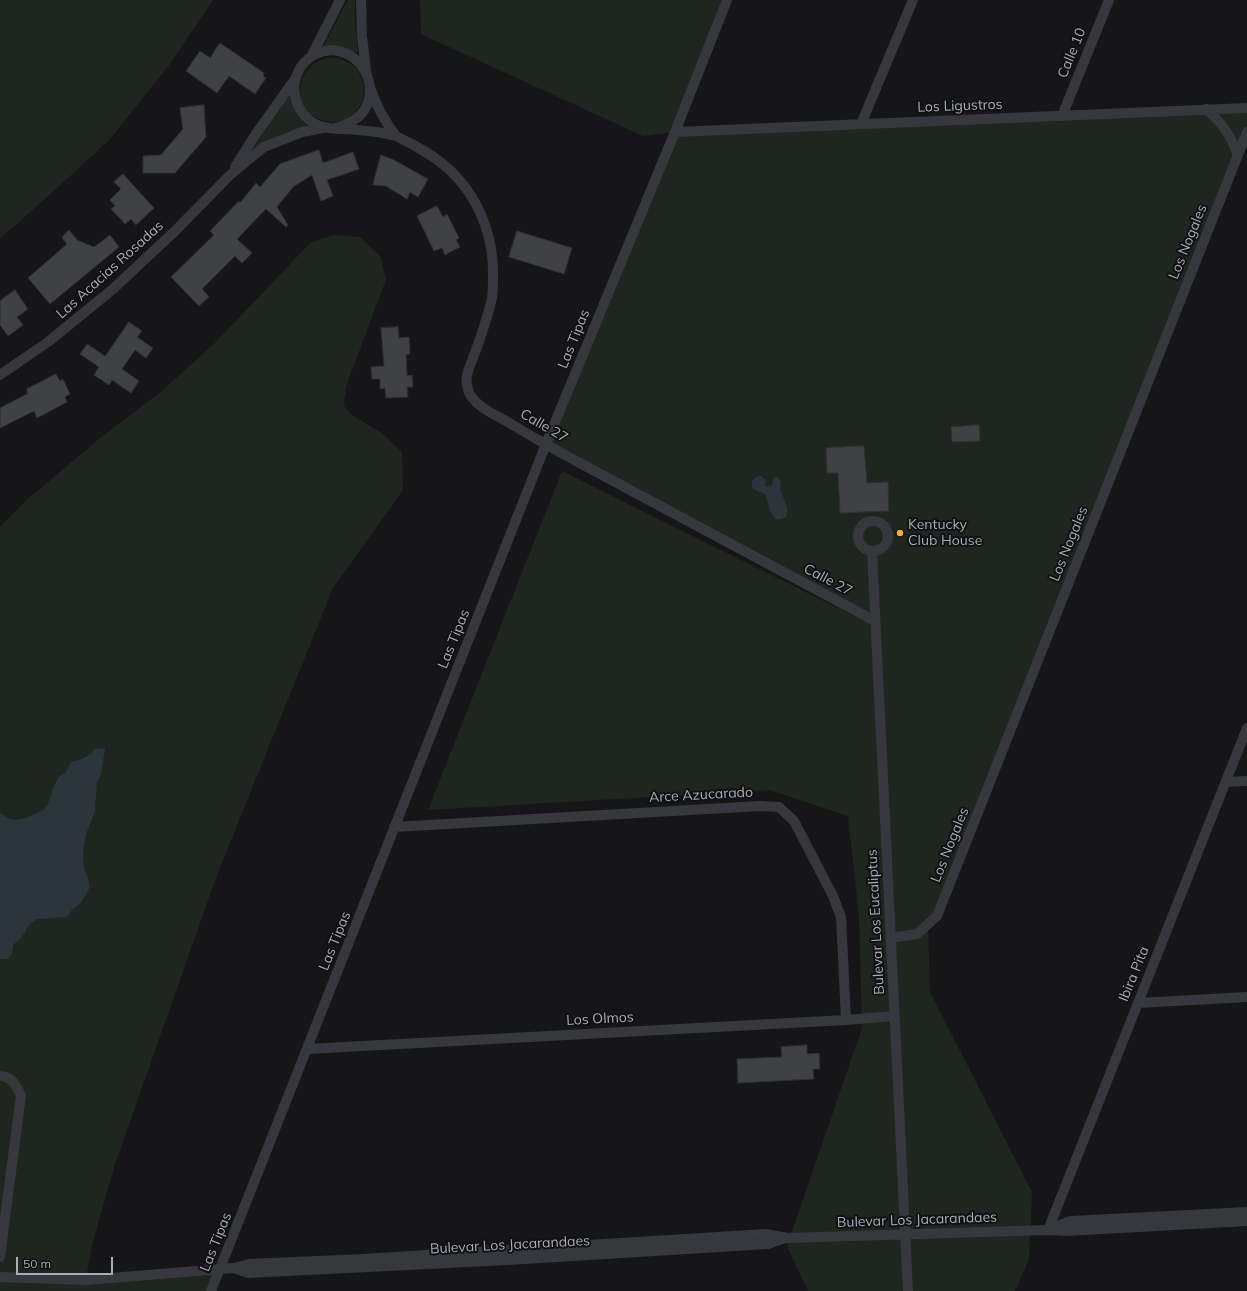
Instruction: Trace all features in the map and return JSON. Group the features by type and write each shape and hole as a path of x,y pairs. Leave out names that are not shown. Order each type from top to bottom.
{"street":[{"path":"311,57 340,0"},
{"path":"361,0 362,36 366,70 371,90 366,108 353,122 336,128 323,128 311,121 302,113 296,102 294,90 295,78 301,66 311,57 325,51 341,52 355,58 366,70"},
{"name":"Las Tipas","path":"211,1291 546,444 675,132 727,0"},
{"path":"861,124 913,0"},
{"name":"Calle 10","path":"1062,116 1108,0"},
{"name":"Las Acacias Rosadas","path":"230,175 256,134 295,78"},
{"name":"Calle 27","path":"371,90 383,117 396,136"},
{"name":"Los Ligustros","path":"675,132 1247,108"},
{"path":"1206,109 1219,120 1232,139 1238,155"},
{"name":"Las Acacias Rosadas","path":"0,375 48,342 113,289 175,231 230,175 264,147 302,132 323,128"},
{"name":"Calle 27","path":"336,128 356,129 396,136 436,158 461,182 478,206 488,232 493,264 492,295 484,328 467,376 468,388 471,396 483,408 546,444 875,621"},
{"name":"Los Nogales","path":"891,938 917,934 937,916 1247,132"},
{"name":"Bulevar Los Eucaliptus","path":"872,551 908,1291"},
{"name":"Ibira Pita","path":"1048,1230 1247,728"},
{"path":"1226,782 1247,781"},
{"name":"Arce Azucarado","path":"394,827 760,806 779,807 794,821 833,896 841,917 846,1020"},
{"path":"1138,1003 1247,997"},
{"name":"Los Olmos","path":"307,1049 846,1020 894,1016"},
{"path":"0,1076 14,1081 21,1095 0,1257"},
{"name":"Bulevar Los Jacarandaes","path":"1048,1230 1071,1221 1247,1212"},
{"name":"Bulevar Los Jacarandaes","path":"0,1277 86,1280 234,1268 248,1273 508,1260 768,1244 787,1238 1048,1230 1066,1231 1247,1221"}],"shaded area":[{"path":"0,0 213,0 170,64 110,139 0,239"},
{"path":"348,0 355,0 358,53 349,50 322,48"},
{"name":"Kentucky Club House","path":"420,0 727,0 675,132 1247,108 1247,132 937,916 928,925 930,992 1032,1192 1029,1259 1015,1291 808,1291 787,1246 862,1028 859,916 848,816 770,790 428,810 562,471 868,623 546,444 674,132 643,136 421,34"},
{"path":"326,58 338,58 355,67 362,78 364,90 362,102 355,113 338,122 326,122 314,117 305,108 300,96 300,84 305,72 314,63"},
{"path":"288,97 291,98 297,113 308,127 286,132 272,138 252,150"},
{"path":"333,235 360,237 381,257 386,280 347,384 344,401 345,408 352,415 383,434 402,452 403,490 333,588 217,875 115,1164 92,1245 86,1279 220,1269 211,1291 0,1291 0,527 28,499 100,438 158,394 214,344 310,243"},
{"path":"758,476 762,476 765,480 766,487 772,485 775,477 779,478 781,491 787,506 787,516 781,519 774,517 765,494 753,489 752,481"},
{"path":"105,748 101,775 97,782 95,811 86,834 83,853 84,868 90,887 81,903 72,910 67,917 37,919 29,925 22,937 13,945 12,954 7,959 0,959 0,813 10,819 15,820 26,818 44,810 59,777 66,772 71,762 92,754 93,749"}],"building":[{"path":"220,43 264,73 263,76 266,78 255,94 229,76 217,93 186,71 200,51 210,58"},
{"path":"204,105 206,137 175,173 143,173 143,156 161,155 183,129 180,108"},
{"path":"319,150 323,163 353,152 359,169 327,180 333,196 321,201 312,175 293,187 277,207 288,225 286,227 266,209 237,239 252,253 242,263 235,256 202,289 209,297 199,306 171,277 214,235 210,231 239,201 240,203 256,183 260,187 280,164"},
{"path":"381,155 394,160 428,179 418,197 410,192 407,199 386,186 373,185"},
{"path":"123,174 154,208 136,225 131,219 125,224 111,209 115,206 110,200 121,189 114,182"},
{"path":"437,206 443,217 447,214 459,238 456,240 460,247 445,255 442,248 434,251 417,216"},
{"path":"69,230 77,240 94,247 110,235 119,247 50,304 28,278 67,244 62,238"},
{"path":"517,231 572,248 564,274 509,257"},
{"path":"15,290 28,309 17,317 23,325 8,336 0,325 0,301"},
{"path":"129,322 142,331 137,337 153,348 146,358 135,350 122,369 139,381 131,393 112,380 109,385 94,375 99,367 80,354 87,344 105,356"},
{"path":"398,327 399,338 409,337 410,354 406,355 407,376 412,375 413,387 407,387 408,397 386,398 385,388 380,389 380,379 372,379 371,367 384,366 381,328"},
{"path":"56,374 60,381 63,379 70,394 65,397 67,402 37,418 34,411 0,428 0,408 27,394 27,389"},
{"path":"979,425 980,441 952,442 951,427"},
{"path":"864,446 867,483 888,482 889,511 840,513 838,473 827,473 826,448"},
{"path":"807,1045 807,1054 819,1053 820,1069 813,1069 814,1079 738,1083 737,1059 782,1057 781,1047"}],"place":[{"name":"Kentucky Club House","path":"900,533"}]}
